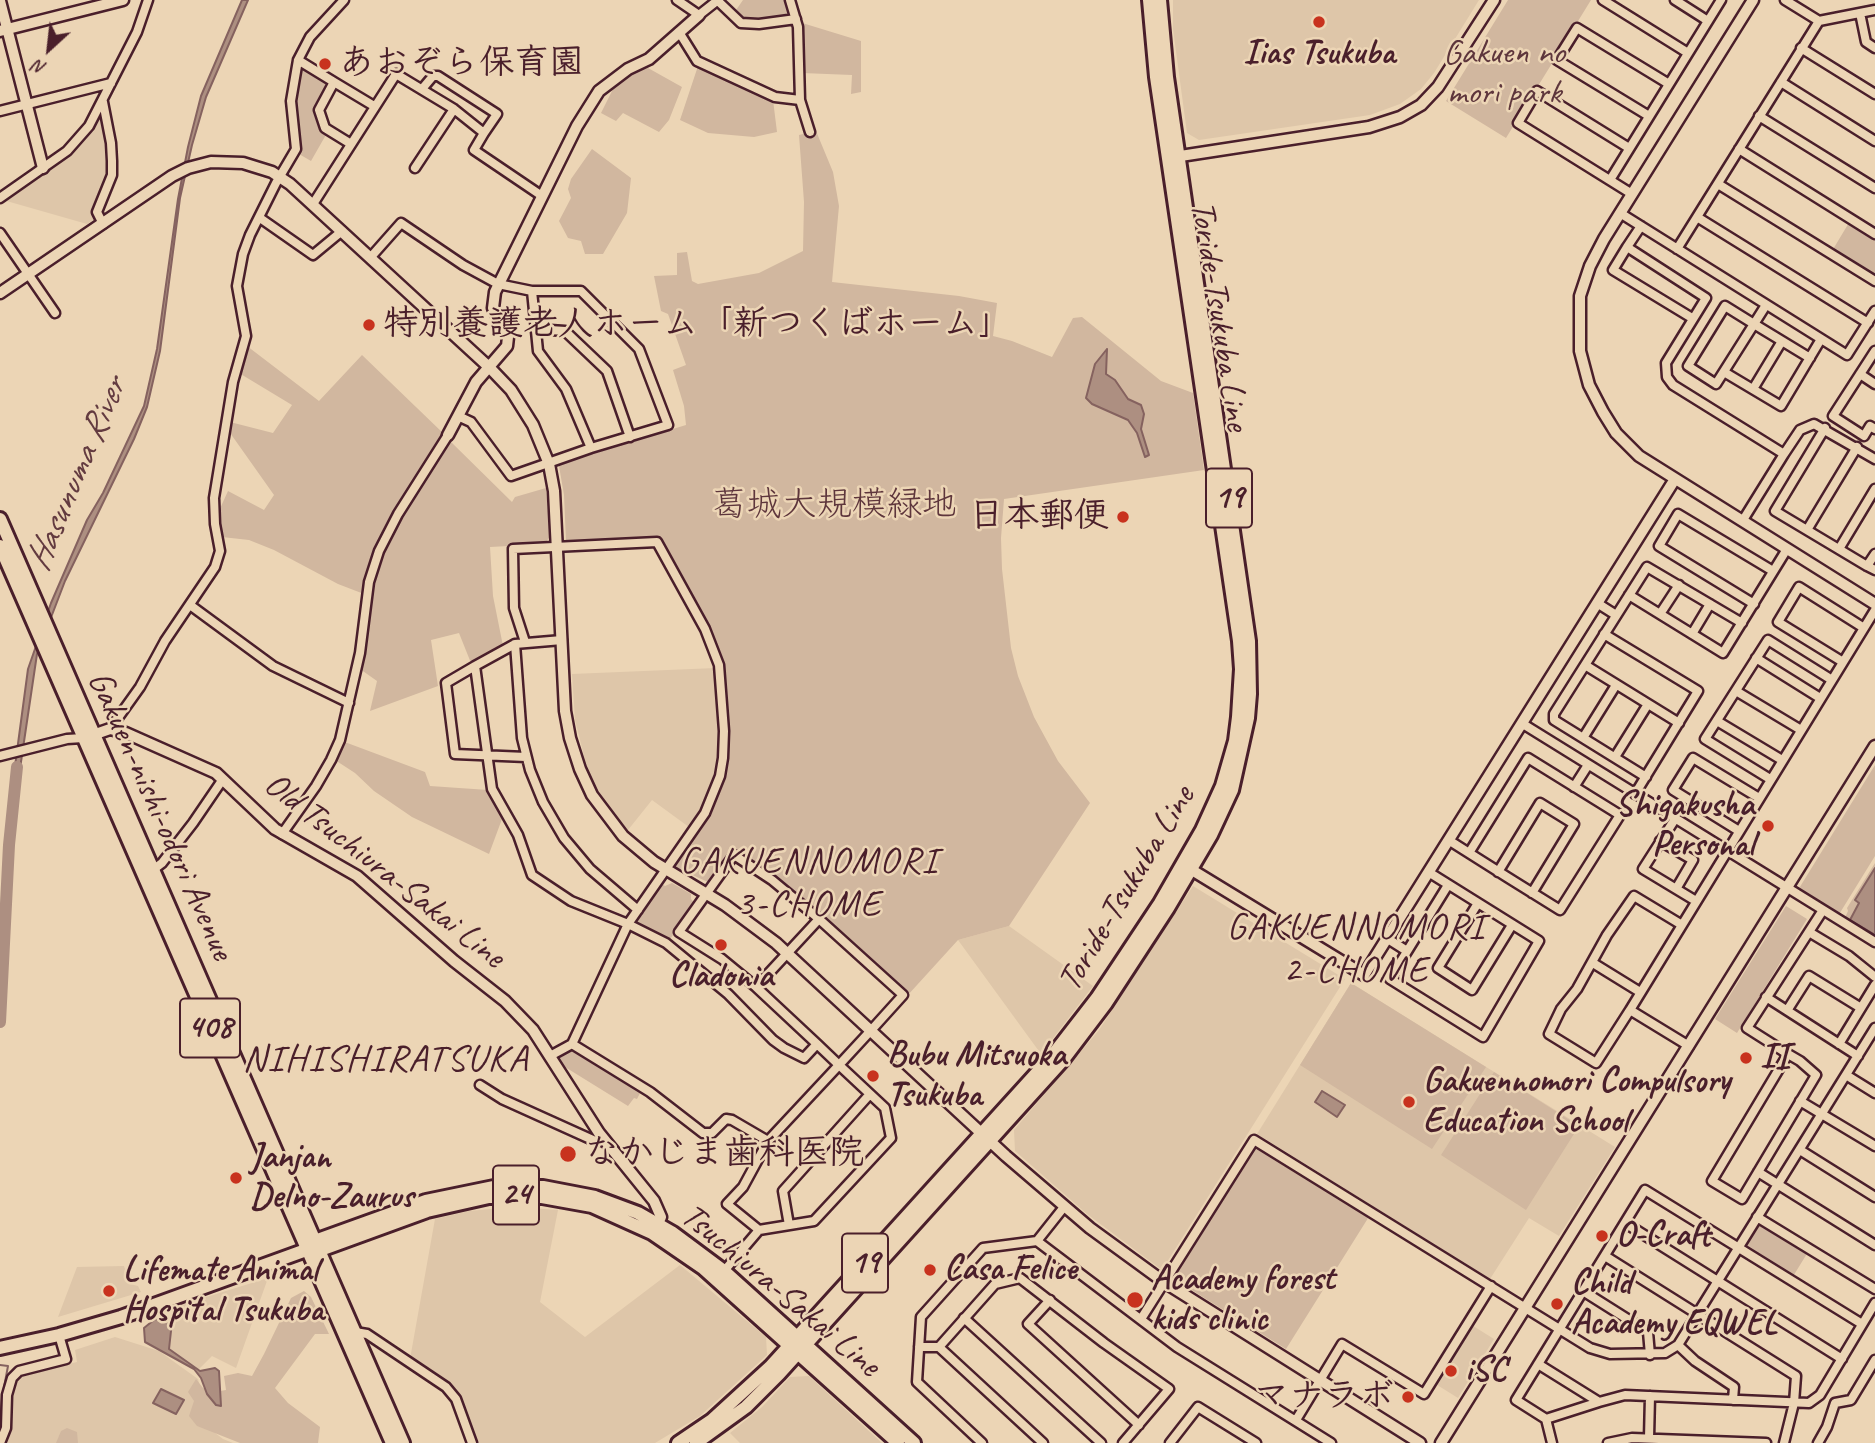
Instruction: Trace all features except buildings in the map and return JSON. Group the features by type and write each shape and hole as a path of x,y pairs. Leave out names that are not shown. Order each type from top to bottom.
{"main road":[{"name":"Toride-Tsukuba Line","path":"696,1443 746,1407 798,1344 986,1138 1052,1056 1091,1006 1187,867 1222,812 1238,769 1248,718 1250,668 1245,608 1173,157 1153,52 1149,0"},
{"name":"Toride-Tsukuba Line","path":"1160,0 1173,157"},
{"name":"Gakuen-nishi-odori Avenue","path":"0,519 51,636 89,736 403,1443"},
{"name":"Gakuen-nishi-odori Avenue","path":"0,546 48,656 154,869 314,1247 392,1443"},
{"name":"Tsuchiura-Sakai Line","path":"314,1247 437,1208 489,1196 542,1197 592,1206 655,1228 724,1271 898,1443"},
{"name":"Tsuchiura-Sakai Line","path":"655,1228 914,1443"},
{"name":"24","path":"0,1348 121,1317 314,1247"},
{"name":"Toride-Tsukuba Line","path":"678,1443 712,1420 798,1344"}],"street":[{"path":"3,30 123,0"},
{"path":"0,198 66,151 89,126 137,32 148,0"},
{"path":"0,756 110,729 141,687 165,640 215,568 220,551 214,498 233,382 246,336 237,286 243,254 280,176 296,149 291,101 298,60 310,37 344,0"},
{"path":"677,0 699,15"},
{"path":"282,834 331,760 340,740 360,653 369,582 376,558 398,514 448,435 476,382 504,353 508,337 493,308 498,284 577,126 599,91 628,69 649,59 717,0 741,23 759,24 796,19"},
{"path":"790,0 798,27 800,100 810,132"},
{"path":"1173,157 1368,127 1400,117 1421,105 1438,88 1494,0"},
{"path":"1602,0 1688,53"},
{"path":"1675,0 1708,21"},
{"path":"1609,180 1721,0"},
{"path":"1753,0 1590,266 1580,296 1580,351 1588,385 1616,433 1639,456 1875,604"},
{"path":"1785,0 1819,21 1875,10"},
{"path":"0,1 3,30 43,168"},
{"path":"1860,13 1866,43 1875,48"},
{"path":"1677,249 1819,21"},
{"path":"1649,116 1557,60 1577,28 1669,84"},
{"path":"679,32 697,61 768,94 800,100"},
{"path":"1801,48 1875,94"},
{"path":"298,60 374,106"},
{"path":"313,204 396,74 454,109 484,133"},
{"path":"422,89 433,76 438,76 497,114 474,150 542,196"},
{"path":"334,82 319,110 325,128 351,144"},
{"path":"1781,82 1875,141"},
{"path":"0,111 111,83"},
{"path":"1629,148 1537,91 1518,123 1632,194"},
{"path":"103,102 113,161 112,174 97,212 103,224"},
{"path":"415,168 454,109"},
{"path":"1759,116 1875,188"},
{"path":"1739,149 1875,234"},
{"path":"0,293 175,174 194,166 211,162 233,162 254,165 280,176 490,368 526,411 540,437 555,491 567,723 573,750 586,783 600,808 618,830 643,855 744,918 787,952 1064,1207 1164,1282 1420,1443"},
{"path":"1718,184 1875,281"},
{"path":"1620,214 1847,355 1875,311"},
{"path":"1697,217 1867,323"},
{"path":"260,218 313,256 342,231"},
{"path":"370,258 401,223 463,265 498,284 532,291 581,291 639,349 668,425 511,476 471,422 458,416"},
{"path":"1641,226 1613,270 1692,318"},
{"path":"0,233 55,313"},
{"path":"1627,247 1706,298 1666,363 1667,377 1673,385 1784,454"},
{"path":"532,291 538,351 566,389 591,448"},
{"path":"1766,305 1754,324 1724,372 1716,384 1688,366 1726,306 1754,324 1810,358"},
{"path":"535,329 565,331 607,371 630,437"},
{"path":"1724,372 1781,406 1821,339"},
{"path":"1753,389 1782,341"},
{"path":"1875,351 1833,416 1864,436 1870,426 1875,429"},
{"path":"1860,374 1875,384"},
{"path":"1743,520 1804,426 1814,424 1825,428 1875,459"},
{"path":"1825,428 1775,511 1871,568 1875,554"},
{"path":"1807,530 1857,447"},
{"path":"1187,867 1364,975 1675,479"},
{"path":"1839,549 1875,489"},
{"path":"1754,604 1659,546 1678,514 1773,571"},
{"path":"550,1056 572,1044 628,924 639,910 705,813 720,776 724,731 719,665 705,629 657,542 513,549 514,608 520,643 519,717 526,757 543,802 572,849 600,879 639,910"},
{"path":"1629,595 1723,653 1787,549"},
{"path":"1646,777 1553,718 1604,634 1647,567 1742,623"},
{"path":"1660,614 1679,585"},
{"path":"1843,662 1778,622 1799,587 1864,628"},
{"path":"1597,603 1616,615"},
{"path":"1692,634 1710,604"},
{"path":"190,605 273,666 349,703"},
{"path":"1682,925 1634,896 1561,1009 1549,1034 1596,1063 1630,1010 1875,610"},
{"path":"1604,634 1698,691 1635,794"},
{"path":"526,757 455,754 446,683 520,643 562,640"},
{"path":"1770,779 1706,739 1717,721 1768,640 1832,680"},
{"path":"1756,659 1820,698"},
{"path":"1585,665 1679,723"},
{"path":"475,666 492,789 518,835 531,875 571,901 628,924 681,954 737,1002 784,1048 804,1058 817,1044"},
{"path":"1583,738 1616,685"},
{"path":"1736,691 1801,730"},
{"path":"1615,757 1648,704"},
{"path":"1717,721 1782,760"},
{"path":"1523,724 1875,942"},
{"name":"Old Tsuchiura-Sakai Line","path":"110,729 126,733 209,769 282,834 357,876 454,961 505,1001 533,1030 604,1141 654,1201 660,1212 655,1228"},
{"path":"1441,1443 1875,746"},
{"path":"1450,841 1499,872 1532,892 1560,910 1620,815 1528,758 1469,853"},
{"path":"1739,831 1672,790 1693,758 1759,798"},
{"path":"1574,787 1588,765"},
{"path":"154,869 159,867 186,832 223,779"},
{"path":"1499,872 1540,803 1574,824 1532,892"},
{"path":"1675,819 1643,869 1696,901"},
{"path":"1660,841 1693,860 1676,889"},
{"path":"724,1271 759,1230 814,1222 891,1138 885,1108 839,1065 817,1044 755,987 722,959 679,932 734,855 772,880 903,995 839,1065 768,1141 743,1187 727,1204 759,1230"},
{"path":"1430,873 1539,941 1483,1037 1390,979 1448,885"},
{"path":"1478,903 1438,968 1472,990 1512,925"},
{"path":"1788,1054 1712,1181 1742,1199 1816,1075 1788,1054 1747,1028 1823,910"},
{"path":"755,987 819,919"},
{"path":"1809,932 1849,956 1875,977"},
{"path":"1388,939 1407,951"},
{"path":"1593,963 1640,992"},
{"path":"1788,1009 1809,976 1861,1008"},
{"path":"1839,1044 1875,985"},
{"path":"1766,997 1858,1056"},
{"path":"1630,1010 1689,1046"},
{"path":"1140,1319 1254,1140 1590,1348 1603,1353 1665,1353 1678,1345 1858,1056 1872,1039 1875,1028"},
{"path":"572,1044 650,1092 703,1132 712,1133 726,1119 768,1141"},
{"path":"1846,1075 1875,1093"},
{"path":"480,1085 502,1099 595,1141 604,1141"},
{"path":"789,1226 783,1191 870,1094"},
{"path":"1800,1101 1875,1146"},
{"path":"1800,1150 1875,1196"},
{"path":"1758,1172 1875,1245"},
{"path":"1552,1443 1546,1419 1516,1401 1645,1190 1862,1324"},
{"path":"982,1443 917,1382 921,1317 984,1248 1037,1241 1064,1207"},
{"path":"1757,1217 1875,1289"},
{"path":"1625,1223 1842,1359"},
{"path":"1037,1241 1177,1346 1331,1443"},
{"path":"1605,1256 1796,1376 1794,1403 1784,1443"},
{"path":"939,1347 995,1284 1020,1278 1169,1389 1122,1443"},
{"path":"1296,1420 1342,1344 1423,1394 1491,1286"},
{"path":"1583,1291 1648,1332 1650,1355"},
{"path":"1050,1300 1028,1324 1139,1424"},
{"path":"1546,1419 1625,1395 1809,1403 1820,1395 1875,1303"},
{"path":"964,1318 1101,1443"},
{"path":"355,1332 367,1334 446,1387 456,1399 472,1443"},
{"path":"0,1443 5,1428 7,1395 12,1378 19,1371 66,1359 59,1335"},
{"path":"1678,1345 1695,1361 1734,1387 1734,1400"},
{"path":"919,1347 939,1347 1043,1443"},
{"path":"1818,1443 1835,1403 1851,1400 1875,1360"},
{"path":"1538,1364 1599,1402"},
{"path":"1650,1396 1652,1440"},
{"path":"1171,1443 1198,1407 1256,1443"},
{"path":"1608,1443 1632,1438 1766,1443"}],"shaded area":[{"path":"242,0 248,0 206,97 192,145 180,198 160,351 147,407 65,581 37,654 18,782 13,781 28,669 51,603 87,520 103,493 144,406 157,349 178,199 188,147 201,96"},
{"path":"1173,0 1479,0 1434,73 1421,89 1400,104 1370,115 1199,140 1187,133 1173,29"},
{"path":"100,113 110,155 109,174 96,218 87,224 3,200 62,157"},
{"path":"1107,349 1106,374 1115,380 1128,399 1141,405 1144,414 1141,429 1149,455 1145,457 1137,433 1128,420 1092,404 1086,398 1095,364"},
{"path":"716,668 720,709 719,759 702,813 693,830 652,800 628,830 608,806 593,781 585,760 575,720 572,674"},
{"path":"1875,868 1875,935 1850,920 1859,903 1855,900"},
{"path":"1193,886 1345,979 1162,1270 1087,1214 1015,1151 1014,1130 1099,1030"},
{"path":"1009,926 1093,986 1041,1054 958,940"},
{"name":"Gakuennomori Compulsory Education School","path":"1351,983 1615,1147 1559,1236 1529,1218 1490,1279 1257,1134"},
{"path":"1322,1091 1345,1105 1337,1117 1315,1102"},
{"path":"512,1207 558,1210 540,1302 585,1337 680,1265 766,1337 767,1355 700,1416 655,1443 474,1443 460,1400 410,1359 435,1219 469,1211"},
{"path":"124,1266 130,1284 138,1286 141,1292 58,1317 77,1267"},
{"path":"268,1278 236,1368 212,1356 198,1370 168,1349 174,1307"},
{"path":"155,1319 172,1322 169,1349 200,1371 215,1368 219,1371 221,1406 216,1405 207,1394 194,1369 145,1342 144,1328"},
{"path":"1470,1324 1494,1339 1458,1398 1434,1383"},
{"path":"115,1337 159,1351 198,1379 210,1429 233,1443 3,1443 11,1397 18,1376 77,1362 75,1350"},
{"path":"809,1376 882,1443 740,1443 730,1433 762,1407 790,1377"},
{"path":"161,1389 184,1400 176,1414 153,1403"}],"green space":[{"path":"743,0 785,0 789,16 760,20 741,19 734,13"},
{"name":"Gakuen no mori park","path":"1508,0 1591,0 1506,138 1446,101"},
{"path":"799,22 861,41 861,92 851,94 852,75 802,73"},
{"path":"302,65 329,85 316,109 321,129 327,133 311,161 299,154 294,103 299,66"},
{"path":"698,66 773,100 777,132 754,137 708,133 680,120"},
{"path":"648,68 682,87 669,120 659,132 623,113 616,121 601,113 616,83 626,74"},
{"name":"葛城大規模緑地","path":"816,131 833,172 839,206 832,282 959,296 997,303 993,336 1052,357 1073,318 1082,317 1161,381 1193,393 1204,470 1004,499 1002,569 1011,648 1018,676 1034,717 1058,761 1090,803 1009,926 958,940 907,996 808,905 775,878 734,851 710,883 675,867 707,817 726,763 722,668 689,592 659,538 566,541 564,495 559,466 561,463 686,425 684,406 673,370 686,365 668,314 661,311 654,276 677,275 677,253 687,252 692,281 698,284 759,273 803,251 804,202 799,135"},
{"path":"592,149 631,178 627,213 603,254 585,254 581,241 568,238 559,221 571,198 568,189 571,179"},
{"path":"1850,221 1875,237 1875,277 1832,251"},
{"path":"247,346 319,401 362,355 444,434 375,549 364,594 338,584 274,550 249,540 222,537 218,513 228,491 264,510 274,495 228,430 230,422 273,433 292,405 239,373"},
{"path":"449,440 512,502 515,497 546,488 550,536 545,544 490,547 493,596 503,646 471,663 459,633 431,640 438,686 370,711 377,681 360,669 366,643 370,595 380,554"},
{"path":"342,741 425,772 430,786 488,790 502,819 489,854 412,817 374,791 355,773 335,760"},
{"path":"1875,765 1875,856 1838,916 1798,890"},
{"path":"1875,863 1875,940 1844,920 1847,908"},
{"path":"660,883 665,886 672,883 691,894 695,904 668,942 637,926 636,921"},
{"path":"1786,906 1807,919 1737,1033 1715,1019"},
{"path":"1351,983 1486,1067 1432,1149 1300,1065"},
{"path":"573,1048 642,1089 637,1099 634,1098 628,1106 565,1067 563,1070 555,1058"},
{"path":"1494,1072 1579,1126 1526,1210 1441,1155"},
{"path":"1256,1145 1370,1215 1286,1349 1172,1276"},
{"path":"1760,1222 1808,1252 1792,1278 1744,1248"},
{"path":"304,1291 311,1297 329,1334 315,1334 275,1388 288,1403 320,1427 318,1443 240,1443 197,1426 189,1416 194,1401 188,1392 196,1379 203,1388 214,1392 226,1390 224,1376 238,1373 252,1376 291,1298"},
{"path":"67,1428 77,1432 78,1443 56,1443 61,1431"}],"waterway":[{"name":"Hasunuma River","path":"0,1022 9,845 17,767"},
{"path":"0,1365 8,1366 0,1425"}],"place":[{"name":"Iias Tsukuba","path":"1319,22"},
{"name":"あおぞら保育園","path":"325,64"},
{"name":"特別養護老人ホーム「新つくばホーム」","path":"369,325"},
{"name":"日本郵便","path":"1123,517"},
{"name":"Shigakusha Personal","path":"1768,826"},
{"name":"Cladonia","path":"721,945"},
{"name":"II","path":"1746,1058"},
{"name":"Bubu Mitsuoka Tsukuba","path":"873,1076"},
{"name":"Gakuennomori Compulsory Education School","path":"1409,1102"},
{"name":"なかじま歯科医院","path":"568,1154"},
{"name":"Janjan Delno-Zaurus","path":"236,1178"},
{"name":"O-Craft","path":"1602,1236"},
{"name":"Casa Felice","path":"930,1270"},
{"name":"Lifemate Animal Hospital Tsukuba","path":"109,1291"},
{"name":"Academy forest kids clinic","path":"1135,1300"},
{"name":"Child Academy EQWEL","path":"1557,1304"},
{"name":"iSC","path":"1451,1371"},
{"name":"マナラボ","path":"1408,1397"}],"district":[{"name":"GAKUENNOMORI 3-CHOME","path":"809,884"},
{"name":"GAKUENNOMORI 2-CHOME","path":"1356,950"},
{"name":"NIHISHIRATSUKA","path":"386,1060"}]}
